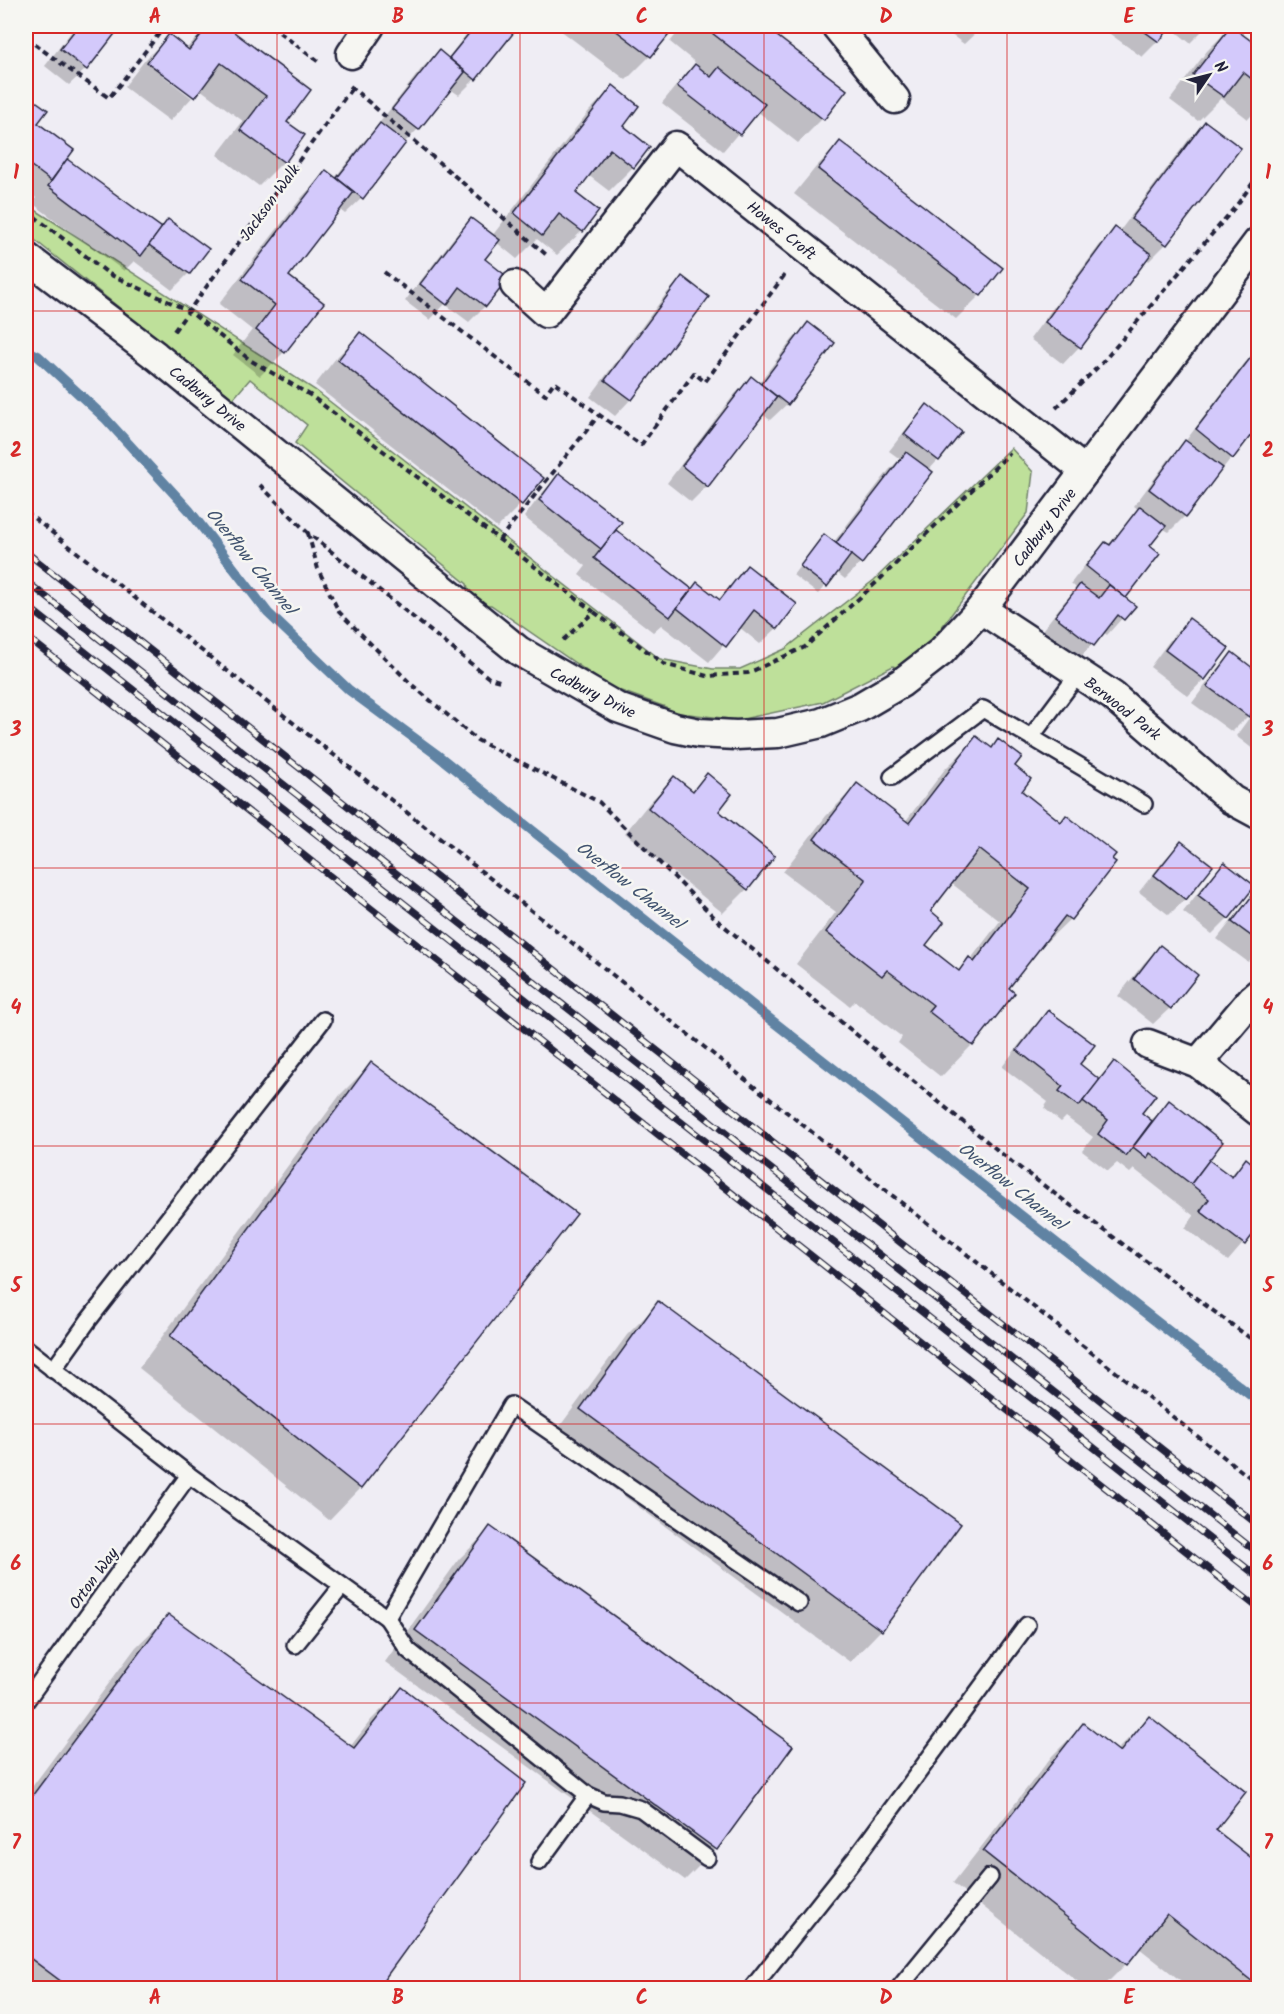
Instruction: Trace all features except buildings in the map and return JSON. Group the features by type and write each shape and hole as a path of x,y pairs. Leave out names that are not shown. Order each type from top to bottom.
{"street":[{"path":"351,54 370,26"},
{"path":"836,26 895,99"},
{"name":"Howes Croft","path":"515,285 546,313 676,146 1085,471"},
{"name":"Cadbury Drive","path":"26,257 156,356 519,651 618,708 675,728 699,733 736,735 778,733 821,723 860,707 901,683 941,652 981,609 1258,242"},
{"name":"Berwood Park","path":"981,609 1113,696 1232,800 1258,814"},
{"path":"1198,1063 1258,994"},
{"path":"1148,1044 1198,1063 1258,1112"}],"lane":[{"path":"1031,736 1078,673"},
{"path":"892,777 983,709 1144,804"},
{"path":"53,1370 88,1321 323,1020"},
{"path":"26,1348 189,1475 387,1618 408,1650 588,1795 604,1802 620,1803 641,1809 706,1858"},
{"path":"387,1618 511,1405 799,1603"},
{"name":"Orton Way","path":"26,1701 189,1475"},
{"path":"295,1645 342,1586"},
{"path":"752,1989 857,1856 1027,1626"},
{"path":"539,1862 588,1795"},
{"path":"899,1989 990,1877"}],"path":[{"path":"26,38 109,98 165,26"},
{"path":"271,26 325,68"},
{"path":"351,54 352,88"},
{"path":"343,81 573,278"},
{"name":"Jackson Walk","path":"156,356 352,88"},
{"path":"26,210 109,274 189,311 250,360 310,395 664,664 707,676 748,674 805,647 877,582 1102,363 1236,206 1258,176"},
{"path":"384,272 545,395 554,382 641,445 694,373 705,381 805,249"},
{"path":"499,540 599,415"},
{"path":"258,484 308,533 489,678 513,685 530,682 540,664 551,651 594,612"},
{"path":"26,513 1258,1484"},
{"path":"308,533 318,569 339,612 428,698 477,740 599,802 718,921 1012,1162 1258,1344"}],"green space":[{"path":"26,204 315,390 660,659 713,669 740,669 785,649 874,580 1011,448 1033,472 1028,513 935,636 902,670 893,666 823,702 738,720 689,714 677,722 670,718 666,707 610,687 491,605 476,605 470,597 467,584 295,443 307,425 250,379 233,399 26,233"}],"waterway":[{"name":"Overflow Channel","path":"26,350 38,356 105,418 189,510 268,613 349,690 436,754 1258,1401"}],"railway":[{"path":"26,552 1258,1525"},
{"path":"26,581 1258,1553"},
{"path":"26,605 1258,1577"},
{"path":"26,636 1258,1608"}]}
